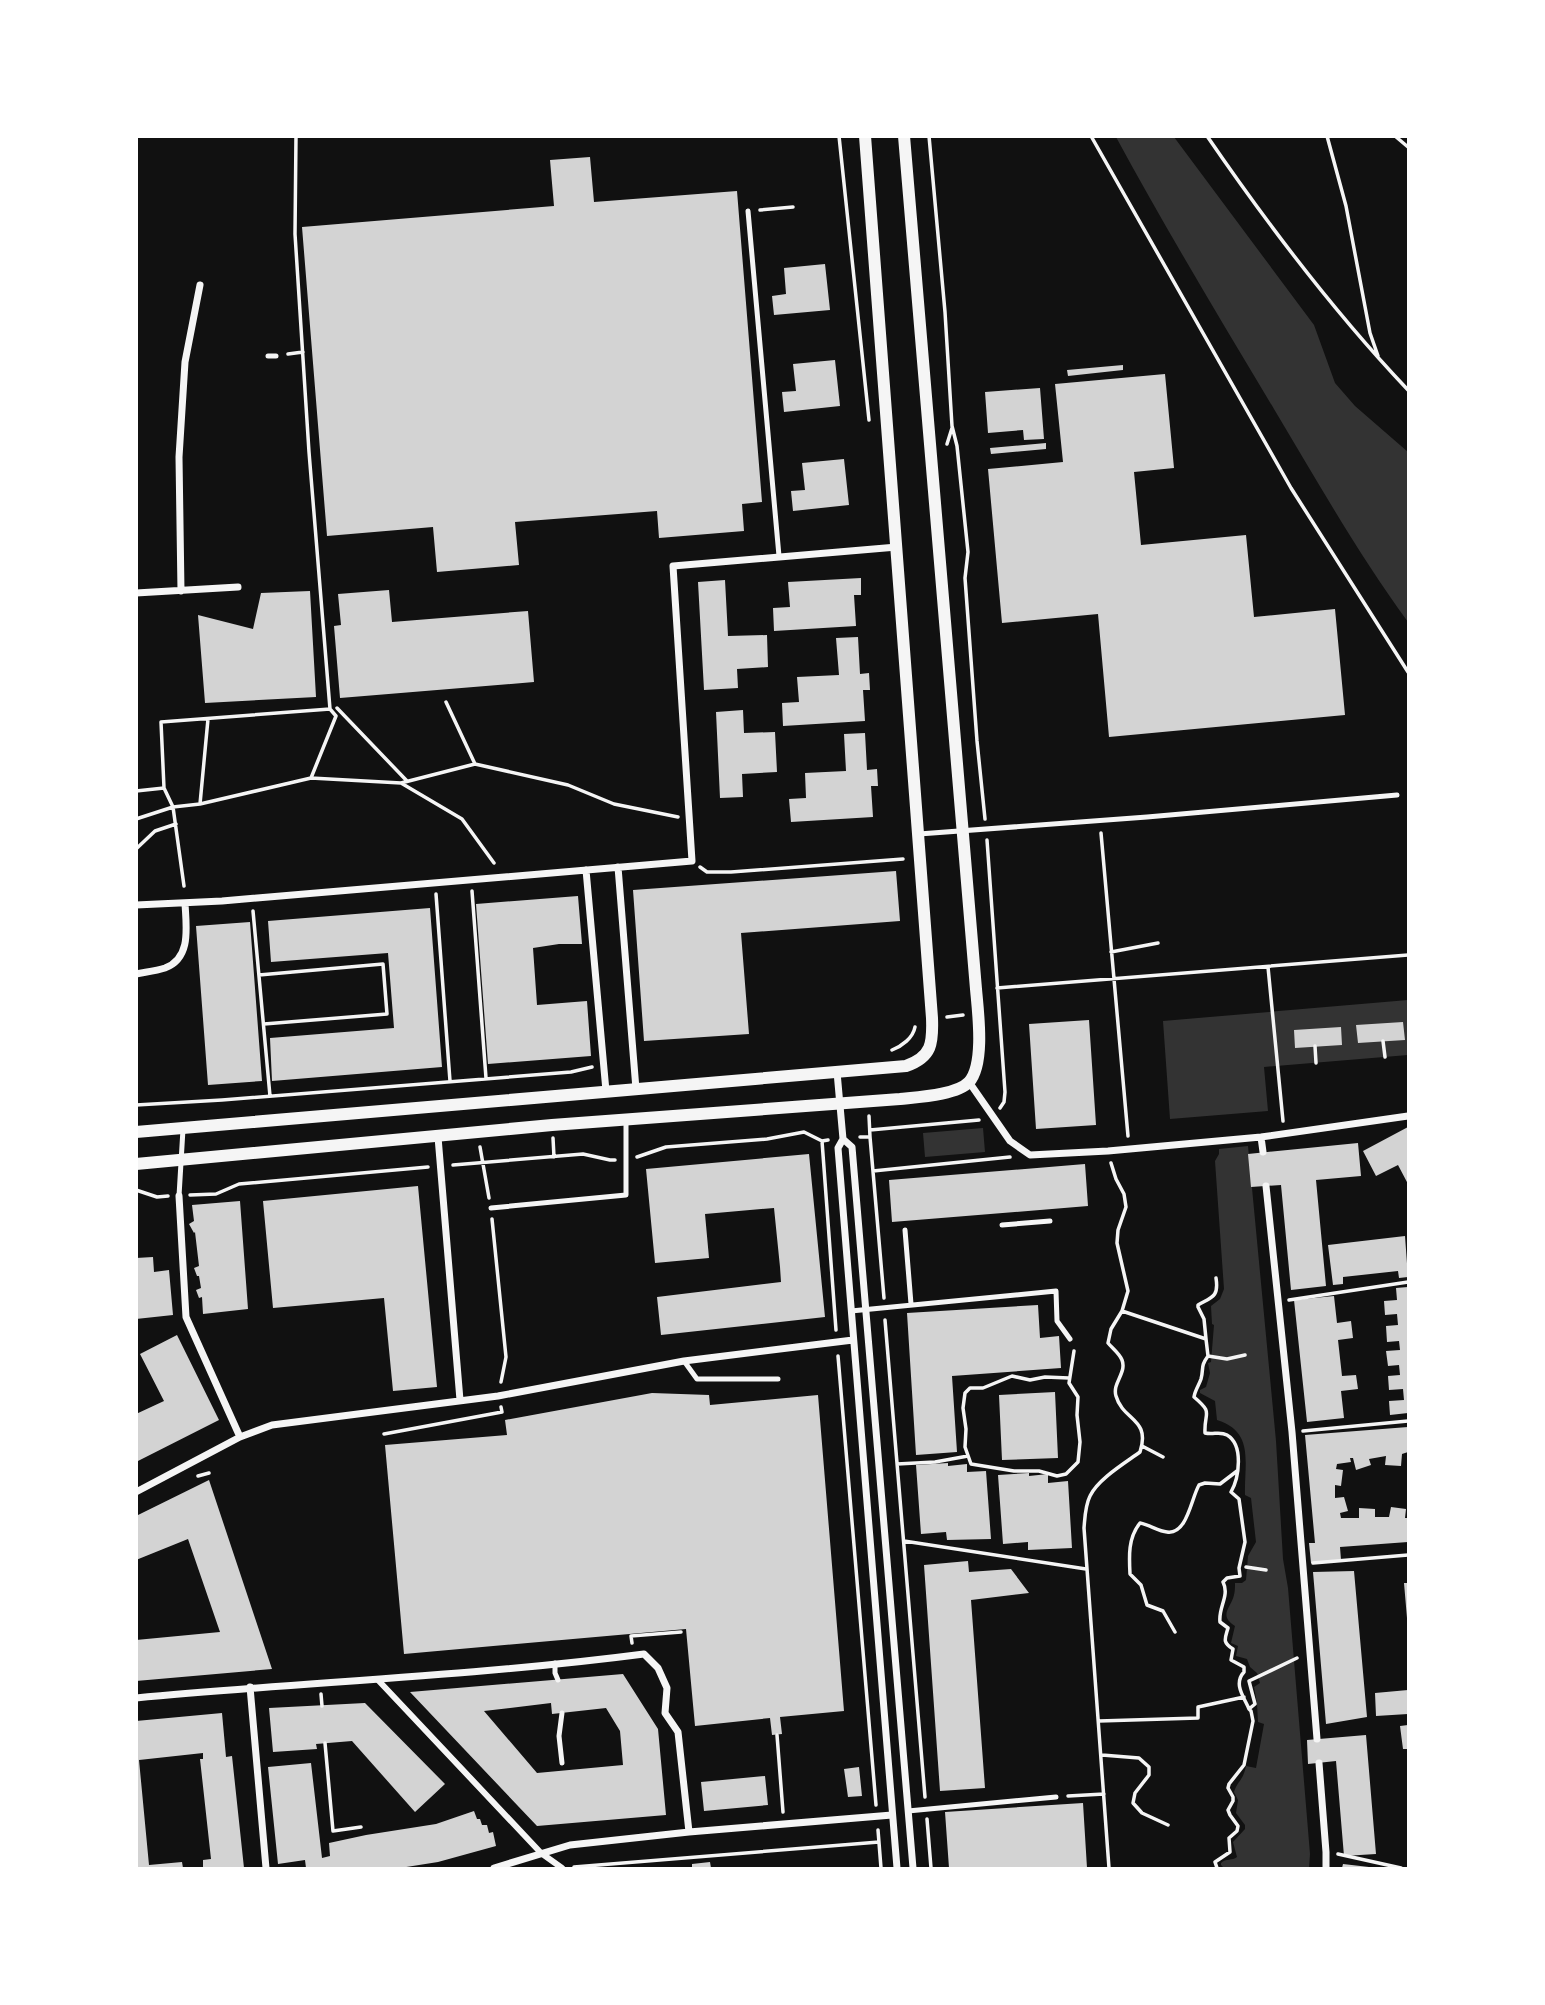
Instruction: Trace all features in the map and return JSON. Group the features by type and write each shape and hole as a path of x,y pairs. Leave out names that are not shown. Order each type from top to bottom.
{"street":[{"path":"136,1132 906,1066 925,1056 932,1045 932,1018 865,136"},
{"path":"136,1164 937,1094 953,1091 969,1082 977,1064 980,1039 904,136"},
{"path":"181,591 179,457 186,362 200,285"},
{"path":"136,905 252,898 692,861 673,566 897,547"},
{"path":"136,593 238,587"},
{"path":"618,867 636,1089"},
{"path":"586,870 606,1091"},
{"path":"136,974 166,968 179,959 186,942 185,903"},
{"path":"837,1072 843,1139 838,1148 897,1868"},
{"path":"969,1082 1010,1141 1030,1155 1129,1150 1261,1137 1409,1116"},
{"path":"438,1137 460,1400"},
{"path":"1261,1137 1263,1152"},
{"path":"843,1139 852,1147 913,1868"},
{"path":"1266,1186 1292,1432 1317,1740"},
{"path":"179,1196 186,1317 240,1437"},
{"path":"136,1492 240,1437 272,1425 498,1396 684,1361 853,1340"},
{"path":"136,1698 250,1687 377,1680 644,1654 658,1668 667,1688 665,1713 678,1732 689,1832"},
{"path":"377,1680 541,1853 562,1868"},
{"path":"250,1687 266,1868"},
{"path":"1319,1763 1326,1868"},
{"path":"494,1868 570,1845 892,1815"}],"lane":[{"path":"748,211 779,556"},
{"path":"268,356 276,356"},
{"path":"919,834 1397,795"},
{"path":"491,1208 626,1195 626,1120"},
{"path":"179,1196 183,1129"},
{"path":"1002,1225 1051,1220"},
{"path":"905,1230 911,1304"},
{"path":"851,1311 1056,1291 1057,1321 1070,1339"},
{"path":"684,1361 697,1379 778,1379"},
{"path":"555,1663 558,1680"},
{"path":"562,1713 559,1736 562,1763"},
{"path":"908,1811 1056,1797"}],"path":[{"path":"296,136 295,234 309,452 330,709 336,716 311,778"},
{"path":"839,136 869,423"},
{"path":"1091,136 1291,488 1409,672"},
{"path":"1207,136 1247,194 1332,303 1409,390"},
{"path":"1327,136 1346,206 1370,333 1378,358"},
{"path":"1395,136 1409,147"},
{"path":"748,211 793,207"},
{"path":"136,218 136,240"},
{"path":"946,445 952,428"},
{"path":"958,578 966,585"},
{"path":"446,702 475,764"},
{"path":"337,708 407,781"},
{"path":"184,886 173,807 164,788 161,722 330,709"},
{"path":"200,804 208,719"},
{"path":"136,819 173,807 200,804 311,778 401,783 475,764 568,785 614,804 680,817"},
{"path":"401,783 462,819 494,863"},
{"path":"136,791 164,788"},
{"path":"1100,821 1129,1150"},
{"path":"136,849 155,831 176,824"},
{"path":"692,861 707,872 731,872 902,859 904,871"},
{"path":"471,880 485,1078"},
{"path":"436,883 450,1081"},
{"path":"252,898 270,1096"},
{"path":"1111,952 1158,943"},
{"path":"997,988 1409,955"},
{"path":"259,975 383,964 387,1014 264,1024"},
{"path":"1268,967 1284,1134"},
{"path":"886,1051 904,1044 914,1032 916,1018 999,1012"},
{"path":"1383,1041 1385,1057"},
{"path":"1315,1046 1316,1063"},
{"path":"136,1105 571,1072 603,1065"},
{"path":"870,1130 931,1868"},
{"path":"552,1132 554,1157"},
{"path":"136,1190 157,1197 216,1194 239,1184 583,1154 610,1160 639,1156 666,1147 767,1139 804,1132 822,1141 870,1137"},
{"path":"822,1141 881,1868"},
{"path":"1108,1151 1126,1207 1118,1230 1117,1243 1128,1291 1122,1311 1108,1336 1108,1343 1123,1362 1115,1394 1136,1420 1143,1437 1140,1452 1119,1466 1090,1494 1085,1511 1086,1569 1109,1868"},
{"path":"873,1171 1030,1155"},
{"path":"384,1434 502,1412 498,1396 506,1357 491,1208 483,1162"},
{"path":"1216,1278 1214,1294 1208,1301 1198,1305 1204,1320 1208,1356 1194,1396 1207,1410 1205,1433 1225,1433 1234,1440 1239,1453 1236,1483 1231,1492 1239,1499 1245,1542 1239,1568 1240,1576 1227,1578 1223,1582 1226,1596 1219,1617 1220,1622 1228,1628 1224,1641 1233,1649 1231,1660 1244,1667 1239,1683 1251,1711 1252,1721 1244,1765 1228,1788 1233,1797 1228,1810 1238,1826 1237,1831 1229,1838 1230,1852 1215,1862 1217,1868"},
{"path":"1278,1301 1409,1282"},
{"path":"1122,1311 1206,1339"},
{"path":"1069,1378 1045,1377 1030,1380 1009,1376 992,1386 970,1388 965,1392 965,1447 971,1464 988,1468 1039,1471 1057,1476 1066,1474 1077,1462 1080,1442 1077,1397 1069,1378 1074,1350 1070,1339"},
{"path":"1208,1356 1227,1359 1245,1355"},
{"path":"1292,1432 1409,1422"},
{"path":"1142,1446 1163,1457"},
{"path":"897,1464 935,1462 968,1456"},
{"path":"1175,1632 1163,1611 1147,1605 1141,1585 1130,1574 1131,1539 1140,1523 1163,1532 1172,1533 1182,1528 1199,1485 1220,1484 1237,1471"},
{"path":"904,1541 1086,1569"},
{"path":"1303,1564 1409,1555"},
{"path":"1246,1567 1266,1570"},
{"path":"632,1640 631,1636 681,1632"},
{"path":"1249,1709 1255,1704 1249,1681 1298,1658"},
{"path":"1099,1721 1198,1718 1198,1707 1244,1697"},
{"path":"777,1735 784,1824"},
{"path":"325,1744 333,1831 361,1827"},
{"path":"1102,1755 1139,1758 1149,1767 1149,1775 1135,1793 1133,1803 1142,1814 1168,1825"},
{"path":"1056,1797 1104,1794"},
{"path":"570,1868 879,1842"},
{"path":"1326,1852 1401,1868"}],"shaded area":[{"path":"1116,137 1174,137 1314,325 1335,383 1355,406 1408,452 1408,622 1372,571 1322,490"},
{"path":"1408,1000 1408,1055 1264,1067 1268,1111 1170,1119 1163,1021"},
{"path":"983,1128 985,1152 925,1157 923,1133"},
{"path":"1248,1146 1276,1441 1283,1559 1288,1588 1309,1868 1224,1868 1221,1865 1223,1861 1237,1857 1233,1842 1245,1829 1245,1825 1236,1813 1238,1800 1234,1792 1246,1766 1256,1768 1264,1724 1258,1722 1254,1687 1260,1683 1257,1673 1250,1667 1247,1659 1236,1656 1238,1646 1231,1643 1235,1626 1226,1615 1234,1595 1235,1583 1246,1580 1248,1556 1256,1542 1251,1498 1245,1495 1246,1460 1242,1441 1229,1425 1217,1420 1215,1401 1200,1393 1200,1390 1206,1387 1210,1373 1208,1363 1211,1362 1214,1325 1211,1306 1220,1299 1224,1289 1215,1161 1219,1149"}],"building":[{"path":"590,157 594,202 737,191 762,502 742,504 744,531 659,538 657,511 515,522 519,565 437,572 433,527 327,536 302,227 554,206 550,160"},
{"path":"825,264 830,310 774,315 772,296 786,294 784,268"},
{"path":"835,360 840,406 784,412 782,392 796,391 793,364"},
{"path":"1123,365 1123,370 1068,376 1067,370"},
{"path":"1165,374 1174,468 1134,472 1141,545 1246,535 1254,617 1335,609 1345,715 1109,737 1098,614 1002,623 988,469 1063,462 1055,384"},
{"path":"1040,388 1044,439 1024,440 1023,430 988,433 985,392"},
{"path":"1046,443 1046,449 991,454 990,448"},
{"path":"844,459 849,505 793,511 791,491 805,490 802,463"},
{"path":"861,578 861,595 854,595 856,626 774,631 773,608 790,607 788,582"},
{"path":"725,580 728,636 767,635 768,667 737,669 738,688 704,690 698,582"},
{"path":"389,590 392,622 528,611 534,682 340,698 334,626 341,625 338,594"},
{"path":"310,591 316,697 205,703 198,615 253,629 261,593"},
{"path":"858,637 860,674 869,673 870,690 863,690 865,721 783,726 782,703 799,702 797,677 839,675 836,638"},
{"path":"743,710 744,733 775,732 777,772 742,774 743,797 720,798 716,712"},
{"path":"865,733 867,770 877,769 878,786 871,786 873,817 791,822 789,799 806,798 805,773 846,771 844,734"},
{"path":"896,871 900,921 741,933 749,1034 644,1041 633,890"},
{"path":"578,896 582,944 533,948 537,1005 587,1001 591,1056 488,1064 476,904"},
{"path":"430,908 442,1067 272,1081 270,1038 394,1028 388,953 271,962 268,921"},
{"path":"250,922 262,1081 208,1085 196,926"},
{"path":"1089,1020 1096,1125 1036,1129 1029,1024"},
{"path":"1403,1022 1405,1040 1358,1043 1356,1025"},
{"path":"1341,1027 1342,1045 1295,1048 1294,1030"},
{"path":"1408,1127 1408,1184 1398,1165 1376,1176 1363,1151"},
{"path":"1358,1143 1361,1176 1316,1180 1326,1286 1291,1290 1281,1185 1251,1187 1248,1154"},
{"path":"809,1154 825,1317 661,1335 657,1297 781,1282 780,1267 774,1208 705,1214 709,1258 655,1263 646,1169"},
{"path":"1085,1164 1088,1206 892,1222 889,1180"},
{"path":"418,1186 437,1387 393,1391 384,1298 273,1308 263,1201"},
{"path":"240,1201 248,1309 203,1314 202,1297 199,1298 196,1290 201,1288 194,1268 199,1266 195,1232 189,1224 194,1221 192,1205"},
{"path":"1405,1236 1408,1277 1399,1278 1398,1271 1343,1277 1343,1284 1333,1285 1328,1245"},
{"path":"153,1257 154,1272 169,1270 173,1315 136,1319 136,1258"},
{"path":"1408,1287 1408,1413 1390,1415 1389,1401 1404,1400 1403,1389 1389,1390 1388,1376 1400,1375 1399,1365 1388,1366 1386,1351 1400,1350 1399,1341 1387,1342 1386,1326 1398,1325 1397,1314 1385,1315 1384,1301 1397,1300 1396,1288"},
{"path":"1334,1296 1337,1323 1351,1321 1353,1338 1338,1340 1342,1376 1356,1375 1358,1389 1341,1391 1344,1418 1307,1422 1294,1300"},
{"path":"1038,1305 1040,1338 1059,1336 1061,1368 952,1376 957,1452 916,1455 907,1313"},
{"path":"177,1335 219,1420 136,1462 136,1414 164,1401 140,1354"},
{"path":"1055,1392 1058,1458 1002,1460 999,1395"},
{"path":"652,1393 709,1395 710,1405 818,1395 844,1711 780,1717 782,1734 772,1735 770,1718 695,1726 686,1629 404,1654 385,1445 507,1435 505,1420"},
{"path":"1408,1427 1408,1452 1402,1454 1401,1466 1385,1465 1386,1456 1369,1459 1371,1465 1356,1470 1353,1458 1350,1458 1351,1462 1337,1464 1336,1469 1343,1470 1341,1486 1335,1485 1335,1498 1344,1497 1348,1511 1340,1513 1341,1518 1359,1518 1359,1508 1375,1509 1375,1517 1389,1517 1391,1507 1406,1509 1408,1542 1340,1547 1341,1560 1311,1563 1309,1543 1315,1543 1305,1435"},
{"path":"948,1463 948,1466 967,1464 967,1472 986,1471 991,1539 947,1540 946,1532 921,1534 916,1465"},
{"path":"1029,1473 1029,1476 1048,1474 1048,1483 1068,1481 1072,1548 1028,1550 1028,1542 1003,1544 998,1475"},
{"path":"209,1480 272,1669 136,1681 136,1640 220,1632 188,1539 136,1560 136,1516"},
{"path":"968,1561 969,1572 1011,1569 1029,1593 971,1600 985,1788 940,1791 924,1565"},
{"path":"1354,1571 1367,1717 1326,1724 1313,1572"},
{"path":"1404,1583 1408,1583 1408,1618 1407,1618"},
{"path":"623,1674 658,1729 666,1815 537,1826 410,1692","holes":["551,1703 552,1714 606,1708 620,1731 623,1765 537,1773 484,1711"]},
{"path":"1408,1690 1408,1714 1376,1716 1375,1693"},
{"path":"365,1703 445,1784 415,1812 352,1741 316,1744 317,1749 273,1752 269,1708"},
{"path":"222,1713 226,1757 232,1756 244,1868 203,1868 203,1860 211,1859 200,1759 203,1759 203,1753 139,1760 149,1865 182,1862 183,1868 136,1868 136,1721"},
{"path":"1408,1725 1408,1749 1403,1749 1400,1726"},
{"path":"1366,1735 1376,1854 1344,1856 1336,1761 1308,1764 1307,1740"},
{"path":"311,1763 322,1858 330,1856 329,1843 436,1824 474,1811 482,1825 487,1825 489,1833 493,1832 496,1846 438,1862 400,1868 306,1868 305,1860 278,1864 268,1767"},
{"path":"859,1767 862,1796 848,1797 844,1769"},
{"path":"765,1776 768,1805 704,1811 701,1782"},
{"path":"1083,1803 1087,1868 949,1868 945,1812"},
{"path":"710,1862 711,1868 692,1868 692,1864"},
{"path":"1343,1864 1369,1867 1342,1868"}]}
